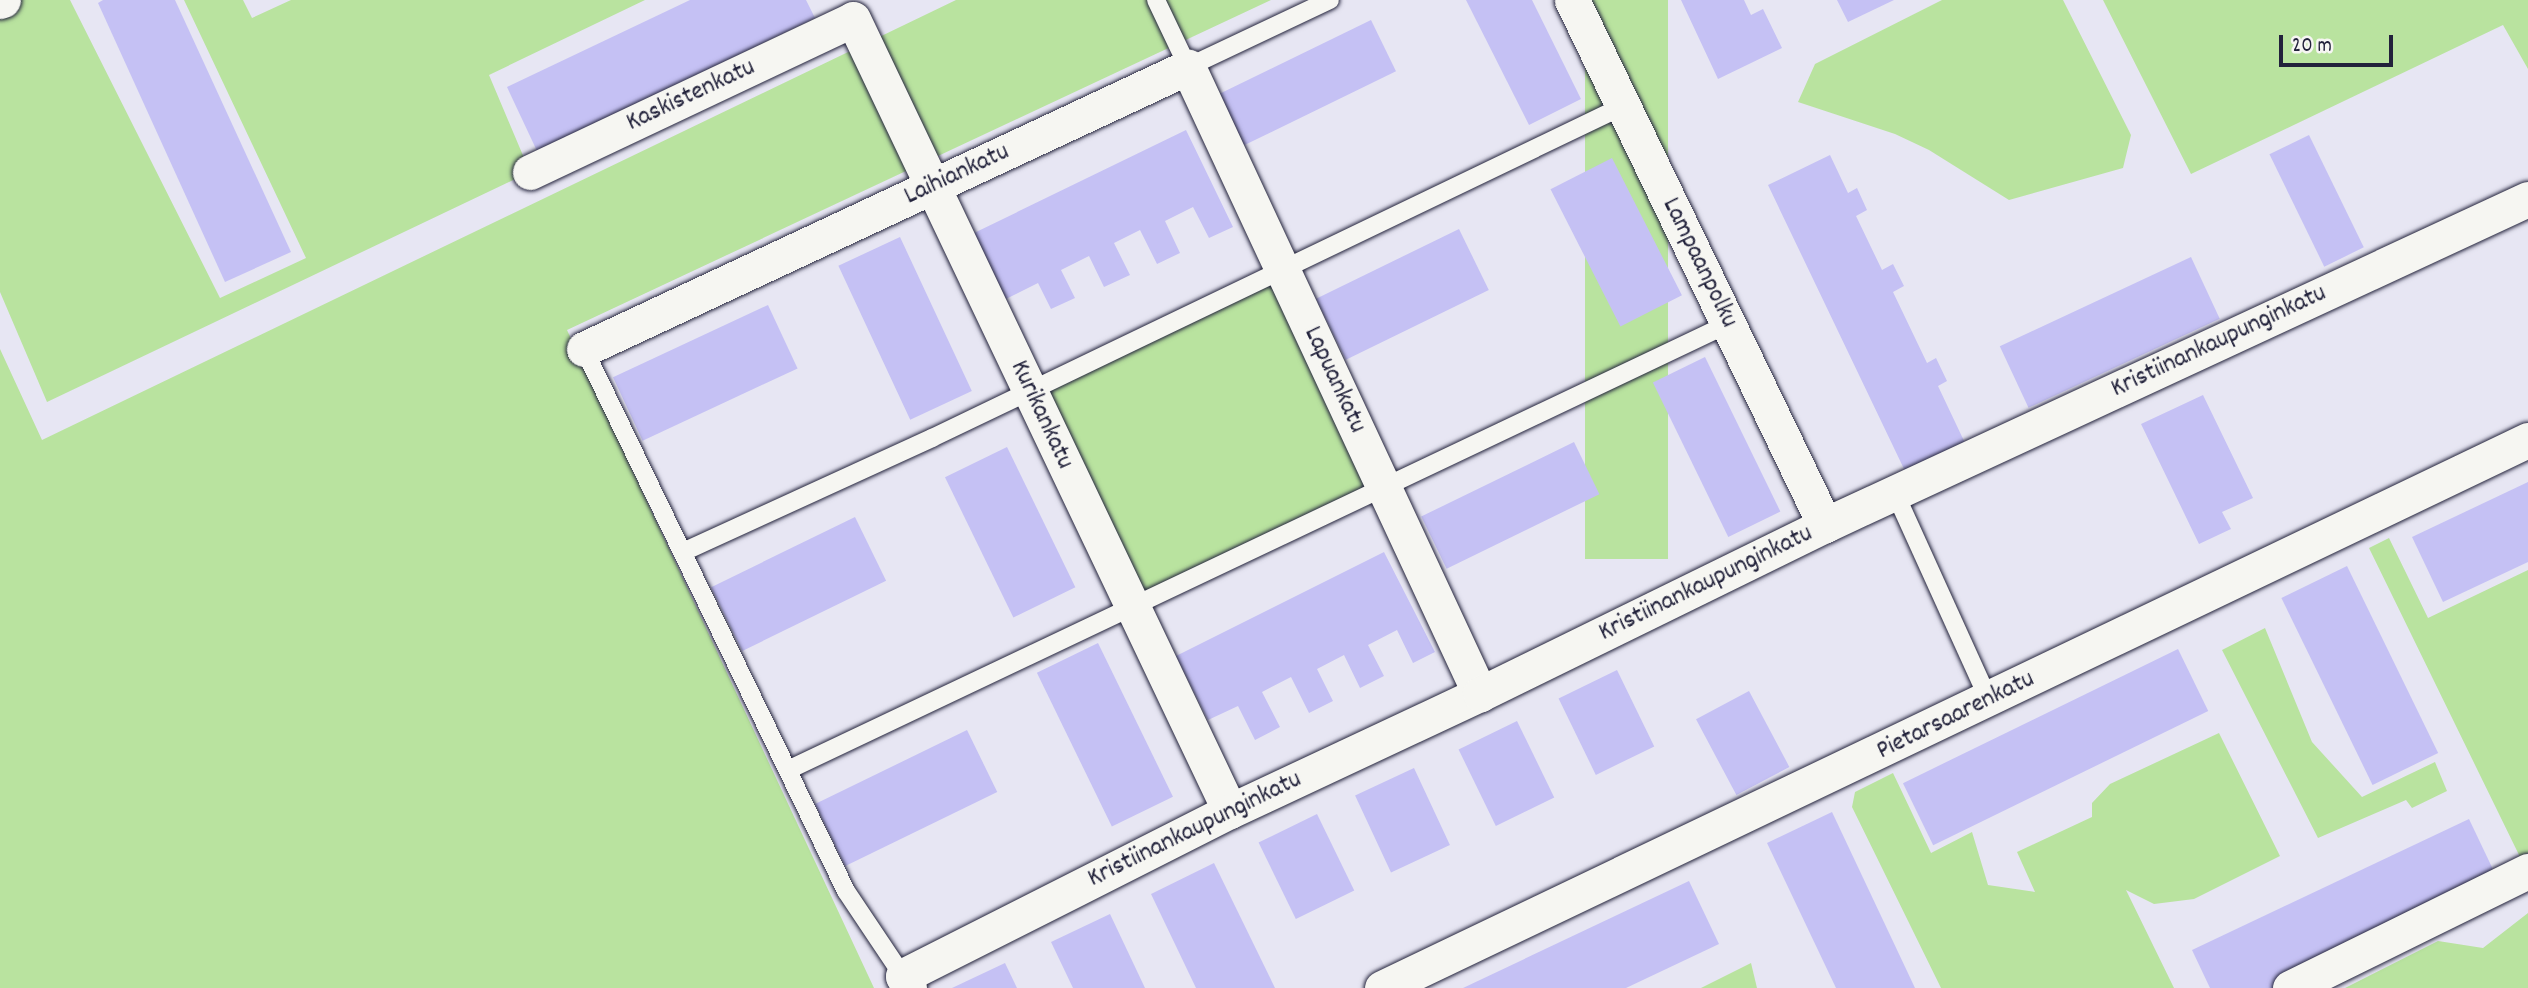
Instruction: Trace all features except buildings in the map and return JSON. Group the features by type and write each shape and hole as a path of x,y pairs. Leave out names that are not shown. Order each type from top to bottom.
{"street":[{"name":"Lampaanpolku","path":"1572,0 1825,526"},
{"name":"Kaskistenkatu","path":"530,172 853,19"},
{"name":"Kurikankatu","path":"853,19 1230,811"},
{"name":"Laihiankatu","path":"584,349 1188,67"},
{"name":"Lapuankatu","path":"1188,67 1480,694"},
{"name":"Kristiinankaupunginkatu","path":"906,982 1230,811 1480,694 1825,526 2528,199"},
{"name":"Pietarsaarenkatu","path":"1382,988 2528,440"},
{"path":"2290,988 2528,871"}],"lane":[{"path":"1156,0 1188,67"},
{"name":"Laihiankatu","path":"1188,67 1330,0"},
{"path":"683,552 1030,391 1623,106"},
{"path":"788,771 1728,324"},
{"path":"584,349 846,891 906,982"},
{"path":"1895,493 1989,700"}],"green space":[{"path":"70,0 220,298 306,258 184,0 243,0 252,18 291,0 645,0 489,75 530,172 47,402 0,292 0,1"},
{"path":"956,0 1271,0 567,330 874,988 0,988 0,349 42,440"},
{"path":"1585,0 1668,0 1668,559 1585,559"},
{"path":"1942,0 2063,0 2131,135 2123,168 2009,200 1929,150 1895,134 1798,102 1815,64"},
{"path":"2103,0 2528,0 2528,69 2503,25 2191,174"},
{"path":"1283,269 1385,487 1130,606 1028,388"},
{"path":"2389,538 2428,618 2528,570 2528,853 2520,857 2369,548"},
{"path":"2265,628 2312,742 2362,797 2435,762 2447,791 2412,808 2406,800 2318,838 2222,650"},
{"path":"2219,733 2280,856 2194,899 2154,904 2126,890 2174,988 1941,988 1852,807 1855,792 1893,773 1931,853 1972,832 1988,885 2035,892 2017,852 2092,817 2092,803 2110,784"},
{"path":"2528,913 2528,988 2345,988 2438,941 2483,948"},
{"path":"1751,963 1757,988 1701,988"}]}
